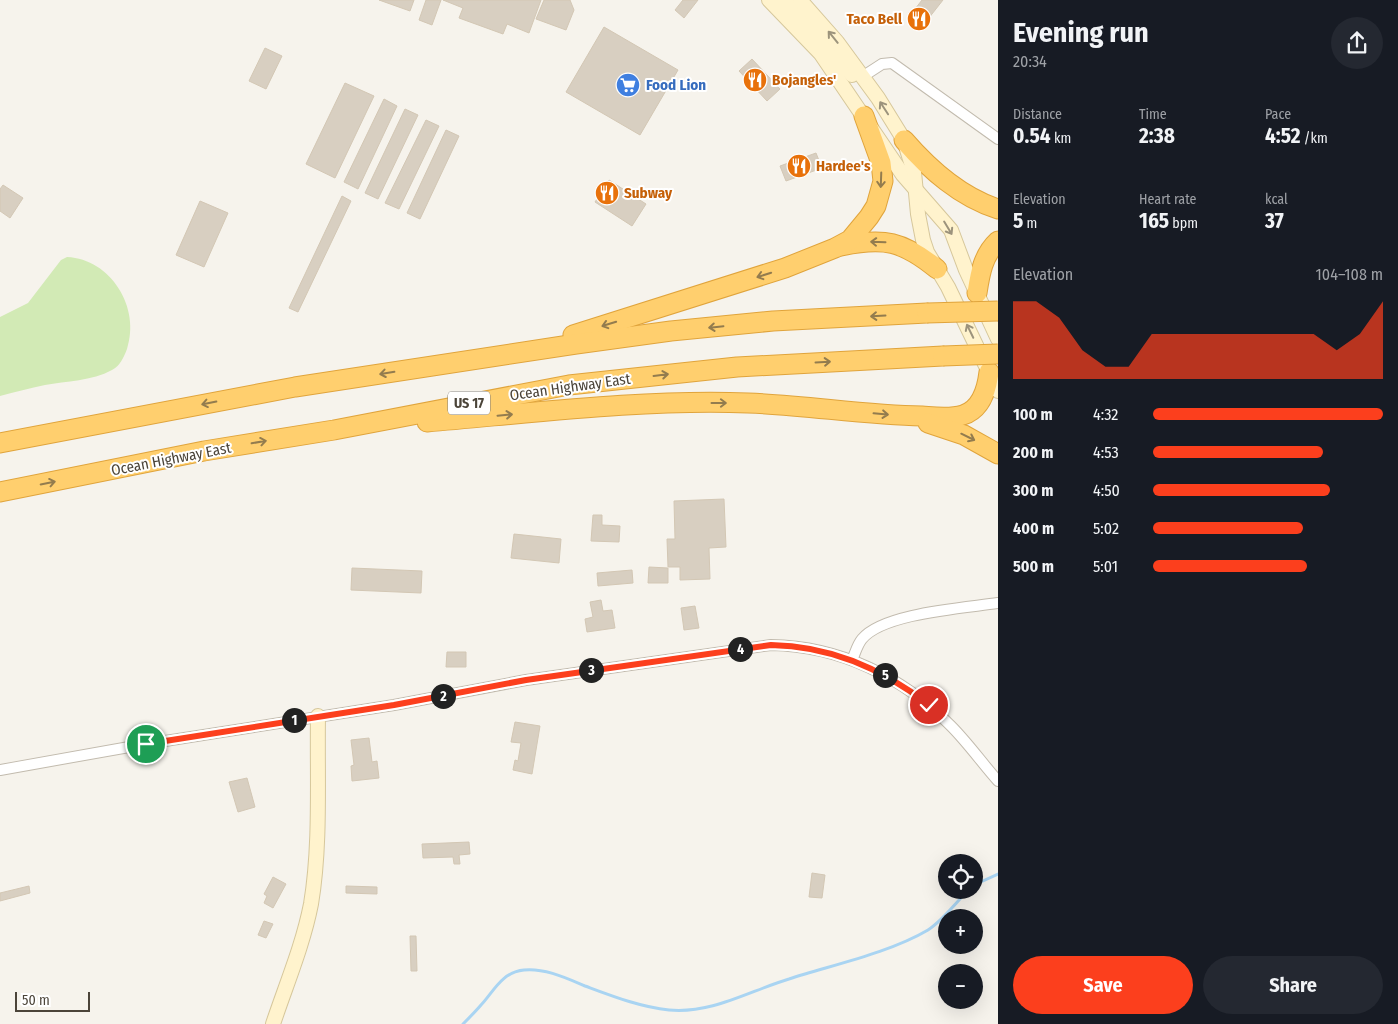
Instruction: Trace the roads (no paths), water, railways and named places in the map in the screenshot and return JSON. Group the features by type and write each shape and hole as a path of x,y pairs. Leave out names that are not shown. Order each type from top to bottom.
{"highway":[{"path":"435,365 576,334 785,268 850,240 876,206 882,181 881,163 864,116"},
{"path":"904,140 926,164 954,187 974,199 998,209"},
{"path":"835,248 860,242 880,241 917,252 937,269"},
{"path":"977,293 985,258 998,241"},
{"path":"0,443 295,387 671,331 773,321 998,311"},
{"name":"Ocean Highway East","path":"0,492 204,452 334,430 579,384 737,367 998,354"},
{"path":"334,430 572,410 674,404 748,403 905,416 951,417 965,414 975,408 987,388 989,372"},
{"path":"905,416 964,435 998,454"}],"main road":[{"path":"769,0 820,54 864,116 892,160 951,230 998,339"},
{"path":"784,0 850,73 855,77 862,77"},
{"path":"800,0 821,22 862,77 904,140 910,155 917,191 923,240 998,391"},
{"path":"272,1024 304,932 310,904 316,839 318,716"}],"street":[{"path":"862,77 882,64 892,63 998,139"},
{"path":"852,660 861,640 869,632 883,625 908,617 998,604"},
{"path":"0,770 318,716 394,705 526,680 753,647 791,646 852,660 887,676 929,705 951,726 998,781"}],"waterway":[{"path":"983,881 998,874"},
{"path":"463,1024 504,978 524,970 555,974 616,997 658,1009 700,1009 789,979 860,958 913,938 938,922 960,899"}],"place":[{"name":"Taco Bell","path":"919,19"},
{"name":"Bojangles'","path":"755,80"},
{"name":"Food Lion","path":"628,85"},
{"name":"Hardee's","path":"799,166"},
{"name":"Subway","path":"607,193"}]}
